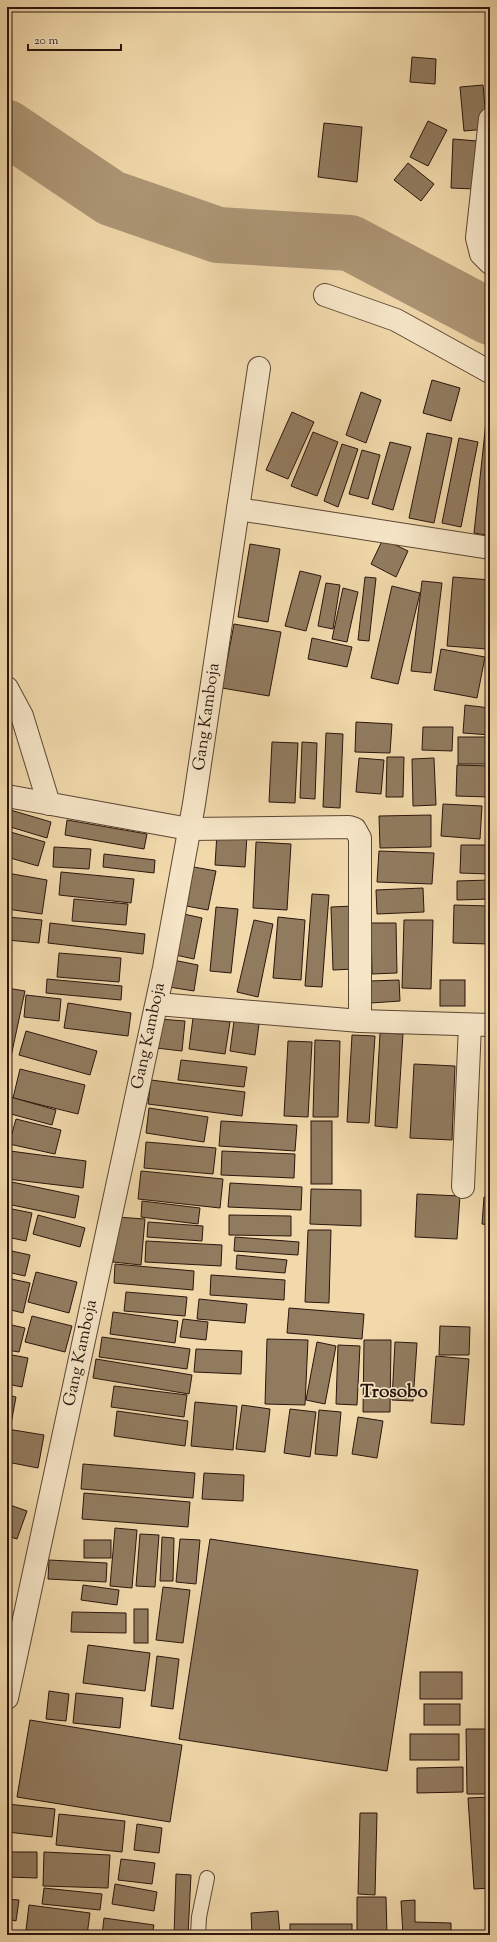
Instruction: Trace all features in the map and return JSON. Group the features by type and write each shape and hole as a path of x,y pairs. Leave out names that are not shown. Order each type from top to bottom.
{"street":[{"path":"490,119 477,238 481,254 490,263"},
{"path":"325,295 396,320 490,372"},
{"name":"Gang Kamboja","path":"7,1698 156,1004 189,829 259,368"},
{"path":"238,509 490,548"},
{"path":"7,688 22,716 49,804"},
{"path":"7,796 189,829 349,827 358,831 360,838 360,1021"},
{"path":"156,1004 360,1021 480,1025 463,1187"}],"lane":[{"path":"198,1935 199,1917 207,1878"}],"building":[{"path":"412,57 436,59 435,84 410,82"},
{"path":"483,85 487,129 464,131 460,87"},
{"path":"428,121 447,130 428,166 410,157"},
{"path":"324,123 362,127 357,182 318,177"},
{"path":"453,139 477,141 474,189 451,188"},
{"path":"408,163 434,184 421,201 394,180"},
{"path":"432,380 460,388 451,421 423,413"},
{"path":"361,392 381,400 366,443 346,435"},
{"path":"488,404 490,404 490,501 487,535 474,533"},
{"path":"292,412 314,422 288,479 266,470"},
{"path":"313,432 338,442 317,496 291,486"},
{"path":"427,433 452,438 434,523 409,518"},
{"path":"459,438 478,442 461,527 442,523"},
{"path":"390,442 411,447 393,510 372,504"},
{"path":"342,444 358,449 338,507 324,501"},
{"path":"362,450 380,455 368,499 349,494"},
{"path":"383,539 408,551 396,577 371,564"},
{"path":"250,544 280,549 268,622 238,617"},
{"path":"300,571 321,576 306,631 285,626"},
{"path":"365,577 376,578 369,641 358,640"},
{"path":"453,577 490,580 490,613 487,649 447,646"},
{"path":"422,581 442,583 431,673 411,671"},
{"path":"326,583 340,585 333,629 318,626"},
{"path":"392,586 420,593 398,684 371,678"},
{"path":"343,588 358,592 347,642 332,639"},
{"path":"234,624 281,632 269,696 222,688"},
{"path":"312,638 352,647 347,667 308,659"},
{"path":"441,649 485,657 477,698 434,690"},
{"path":"465,705 490,708 490,735 463,733"},
{"path":"356,722 392,724 390,753 355,752"},
{"path":"423,727 453,727 452,751 422,750"},
{"path":"326,733 343,734 340,808 323,807"},
{"path":"458,737 490,737 490,764 458,764"},
{"path":"272,742 298,743 295,803 269,802"},
{"path":"302,742 317,743 315,799 300,798"},
{"path":"387,757 404,757 403,797 386,797"},
{"path":"359,758 384,760 381,794 356,792"},
{"path":"434,758 436,805 413,806 412,759"},
{"path":"457,765 490,766 490,797 456,796"},
{"path":"443,804 482,806 480,839 441,836"},
{"path":"490,807 490,828 489,828"},
{"path":"7,809 51,822 47,838 7,826"},
{"path":"431,815 431,847 380,848 379,816"},
{"path":"67,820 147,834 144,849 65,835"},
{"path":"7,831 45,842 38,866 7,857"},
{"path":"217,833 247,835 245,867 215,865"},
{"path":"256,842 291,844 287,910 253,908"},
{"path":"461,845 490,845 490,874 460,873"},
{"path":"54,847 91,849 89,869 53,867"},
{"path":"379,851 434,853 432,884 377,882"},
{"path":"104,854 155,860 154,873 103,867"},
{"path":"188,866 216,871 208,910 181,905"},
{"path":"61,872 134,879 131,903 59,895"},
{"path":"7,873 47,880 42,914 7,909"},
{"path":"490,880 490,899 457,900 457,881"},
{"path":"423,888 424,912 377,914 376,890"},
{"path":"312,894 329,895 322,987 305,986"},
{"path":"74,899 128,904 126,925 72,921"},
{"path":"454,905 490,906 490,944 453,943"},
{"path":"353,906 355,969 333,970 331,907"},
{"path":"216,907 238,909 231,973 210,971"},
{"path":"179,913 202,918 194,959 171,954"},
{"path":"7,917 42,920 39,943 7,940"},
{"path":"278,917 305,920 301,980 273,978"},
{"path":"254,920 273,924 258,997 237,992"},
{"path":"404,920 433,920 431,989 402,988"},
{"path":"50,923 145,934 143,954 48,943"},
{"path":"371,923 396,923 397,973 372,974"},
{"path":"59,953 121,958 119,982 57,977"},
{"path":"173,960 198,965 194,991 169,987"},
{"path":"47,979 122,986 121,1000 46,993"},
{"path":"399,980 400,1001 371,1003 370,981"},
{"path":"440,980 465,980 465,1006 440,1006"},
{"path":"7,988 25,991 9,1066 7,1066"},
{"path":"26,995 61,999 59,1021 24,1017"},
{"path":"68,1003 131,1013 128,1036 64,1028"},
{"path":"193,1018 230,1022 225,1054 189,1049"},
{"path":"159,1019 185,1021 182,1051 156,1048"},
{"path":"234,1021 259,1024 255,1055 230,1051"},
{"path":"26,1031 97,1051 90,1075 19,1055"},
{"path":"380,1033 403,1034 397,1128 375,1126"},
{"path":"352,1035 375,1036 369,1123 347,1122"},
{"path":"315,1040 340,1041 338,1117 313,1117"},
{"path":"288,1041 312,1042 308,1117 284,1116"},
{"path":"181,1060 247,1067 244,1087 178,1080"},
{"path":"414,1064 455,1066 452,1140 410,1138"},
{"path":"20,1069 85,1085 78,1114 13,1098"},
{"path":"151,1080 245,1092 242,1116 148,1104"},
{"path":"7,1096 56,1110 52,1125 7,1113"},
{"path":"490,1106 490,1129 486,1128"},
{"path":"149,1108 208,1117 204,1142 146,1133"},
{"path":"16,1119 61,1130 55,1154 9,1144"},
{"path":"221,1121 297,1125 295,1151 219,1146"},
{"path":"311,1121 332,1121 332,1184 311,1184"},
{"path":"146,1142 216,1148 213,1174 144,1168"},
{"path":"10,1151 86,1161 83,1188 7,1179"},
{"path":"222,1151 295,1154 294,1178 221,1175"},
{"path":"141,1171 223,1179 220,1208 138,1199"},
{"path":"7,1181 79,1196 75,1218 7,1204"},
{"path":"230,1183 302,1187 301,1210 228,1207"},
{"path":"311,1189 361,1190 361,1226 310,1224"},
{"path":"417,1194 460,1196 457,1239 415,1237"},
{"path":"484,1197 490,1197 490,1225 482,1224"},
{"path":"142,1201 200,1208 198,1224 141,1217"},
{"path":"7,1208 32,1213 26,1241 7,1237"},
{"path":"38,1215 85,1228 80,1247 33,1234"},
{"path":"229,1215 291,1216 291,1236 229,1235"},
{"path":"117,1217 145,1219 141,1265 113,1262"},
{"path":"148,1222 203,1226 202,1241 147,1237"},
{"path":"308,1230 331,1230 329,1303 305,1302"},
{"path":"235,1237 299,1242 298,1255 234,1251"},
{"path":"146,1241 222,1245 221,1266 145,1262"},
{"path":"7,1250 30,1255 25,1276 7,1272"},
{"path":"237,1255 287,1260 285,1273 236,1269"},
{"path":"115,1264 194,1271 193,1290 114,1283"},
{"path":"36,1272 77,1282 69,1313 28,1302"},
{"path":"211,1275 285,1280 284,1300 210,1295"},
{"path":"7,1278 30,1283 23,1313 7,1309"},
{"path":"126,1292 187,1297 185,1316 124,1311"},
{"path":"199,1299 247,1304 245,1323 197,1319"},
{"path":"289,1308 364,1314 362,1339 287,1333"},
{"path":"113,1312 178,1321 175,1343 110,1334"},
{"path":"32,1316 72,1326 65,1352 25,1342"},
{"path":"183,1319 208,1322 206,1340 180,1337"},
{"path":"7,1324 25,1328 19,1352 7,1350"},
{"path":"440,1326 470,1327 469,1355 439,1355"},
{"path":"102,1337 190,1349 187,1369 99,1357"},
{"path":"267,1339 308,1340 305,1405 265,1404"},
{"path":"364,1340 391,1340 390,1412 363,1412"},
{"path":"317,1342 336,1346 325,1404 306,1400"},
{"path":"395,1342 417,1343 413,1401 392,1400"},
{"path":"338,1345 360,1346 357,1405 336,1404"},
{"path":"196,1349 242,1351 241,1374 194,1372"},
{"path":"7,1354 28,1358 22,1387 7,1384"},
{"path":"436,1356 469,1359 464,1425 431,1423"},
{"path":"96,1359 192,1375 189,1394 93,1378"},
{"path":"114,1386 187,1395 184,1417 111,1407"},
{"path":"7,1395 16,1397 10,1429 7,1428"},
{"path":"195,1402 237,1406 233,1450 191,1446"},
{"path":"242,1405 270,1409 265,1452 236,1449"},
{"path":"290,1409 316,1412 310,1457 284,1453"},
{"path":"319,1410 341,1412 337,1456 315,1454"},
{"path":"117,1411 188,1421 185,1446 114,1436"},
{"path":"358,1417 383,1421 377,1458 352,1454"},
{"path":"7,1429 44,1435 38,1468 7,1462"},
{"path":"83,1464 195,1473 193,1498 81,1489"},
{"path":"204,1473 244,1475 243,1501 202,1499"},
{"path":"84,1493 190,1502 188,1527 82,1519"},
{"path":"7,1504 27,1511 17,1539 7,1536"},
{"path":"115,1528 137,1530 132,1588 110,1586"},
{"path":"140,1534 159,1535 155,1587 136,1586"},
{"path":"162,1537 174,1538 173,1581 160,1581"},
{"path":"180,1539 200,1540 196,1584 176,1582"},
{"path":"210,1539 418,1570 387,1771 179,1739"},
{"path":"84,1540 111,1540 111,1558 84,1558"},
{"path":"49,1560 107,1563 106,1582 48,1579"},
{"path":"7,1576 10,1577 7,1592"},
{"path":"83,1585 119,1590 117,1605 81,1600"},
{"path":"163,1587 190,1590 183,1643 156,1640"},
{"path":"134,1609 148,1609 148,1643 134,1643"},
{"path":"72,1612 126,1613 126,1633 71,1632"},
{"path":"88,1645 150,1653 145,1691 83,1683"},
{"path":"157,1656 179,1659 173,1709 151,1706"},
{"path":"420,1672 462,1672 462,1699 420,1699"},
{"path":"49,1691 69,1694 66,1721 46,1719"},
{"path":"76,1693 123,1698 120,1728 73,1723"},
{"path":"424,1704 460,1704 460,1725 424,1725"},
{"path":"490,1710 490,1742 488,1741"},
{"path":"30,1720 182,1745 170,1822 17,1797"},
{"path":"466,1729 486,1729 487,1794 467,1794"},
{"path":"410,1734 459,1734 459,1760 410,1760"},
{"path":"463,1767 463,1792 417,1793 417,1768"},
{"path":"490,1797 490,1888 474,1889 468,1798"},
{"path":"7,1804 55,1809 52,1837 7,1832"},
{"path":"360,1813 377,1813 375,1895 358,1894"},
{"path":"59,1814 125,1821 122,1852 56,1845"},
{"path":"137,1824 162,1828 159,1853 134,1850"},
{"path":"7,1852 37,1852 37,1878 7,1877"},
{"path":"44,1852 110,1855 108,1888 43,1886"},
{"path":"121,1859 155,1863 152,1884 118,1880"},
{"path":"176,1874 191,1875 188,1935 174,1935"},
{"path":"115,1884 157,1892 154,1911 112,1904"},
{"path":"44,1888 102,1894 100,1910 42,1904"},
{"path":"357,1897 386,1897 387,1935 357,1935"},
{"path":"7,1899 19,1900 16,1921 7,1919"},
{"path":"415,1900 415,1922 451,1923 451,1935 403,1935 401,1901"},
{"path":"29,1905 90,1913 87,1935 65,1935 26,1930"},
{"path":"278,1911 280,1935 252,1935 251,1913"},
{"path":"104,1918 154,1925 152,1935 102,1935"},
{"path":"290,1924 352,1924 352,1935 290,1935"},
{"path":"17,1932 36,1935 16,1935"}],"waterway":[{"path":"7,128 111,198 218,235 350,243 490,317"}],"district":[{"name":"Trosobo","path":"394,1392"}]}
